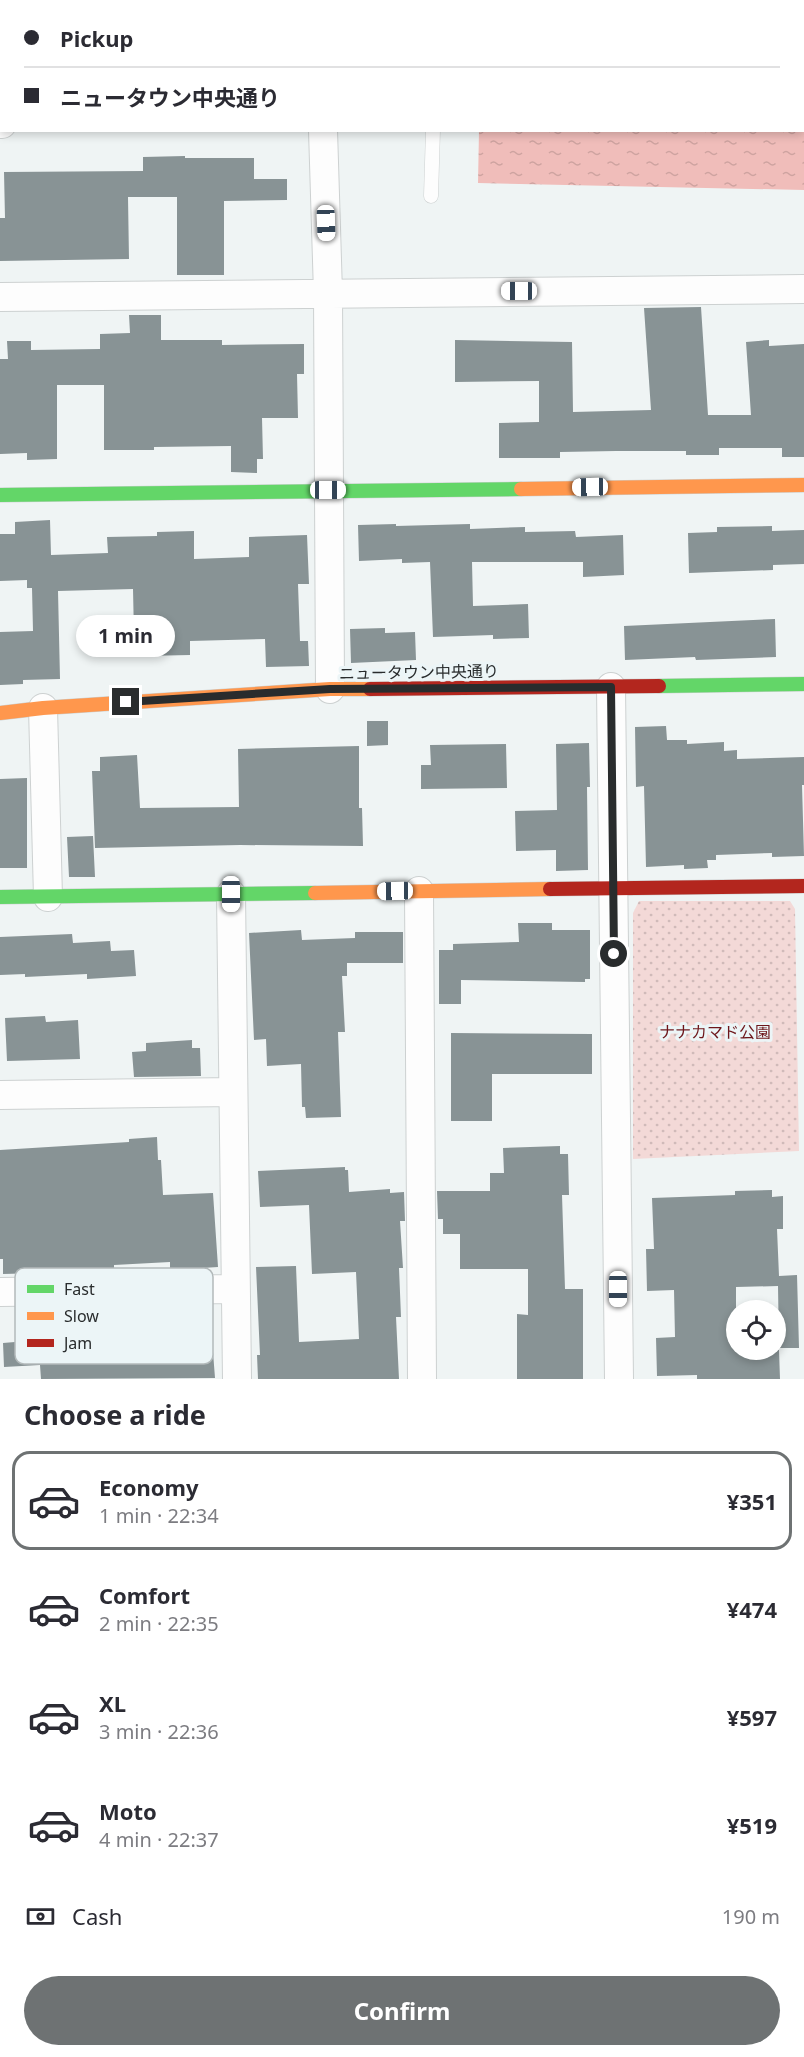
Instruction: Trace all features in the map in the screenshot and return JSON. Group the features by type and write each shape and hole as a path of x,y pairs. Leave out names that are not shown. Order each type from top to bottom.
{"street":[{"path":"323,132 328,293 330,689"},
{"path":"0,297 804,289"},
{"path":"0,495 804,485"},
{"name":"ニュータウン中央通り","path":"0,713 330,689 804,684"},
{"path":"611,687 619,1379"},
{"path":"44,708 48,897"},
{"path":"0,897 804,886"},
{"path":"418,891 422,1379"},
{"path":"231,894 237,1379"},
{"path":"0,1095 232,1092"},
{"path":"213,1289 235,1289"},
{"path":"0,1292 15,1292"}],"lane":[{"path":"431,196 433,132"}],"green space":[{"name":"ナナカマド公園","path":"639,901 790,901 795,909 799,1151 633,1159 633,913"}],"water":[{"path":"479,132 804,132 804,190 478,183"}],"building":[{"path":"185,156 185,158 254,158 254,179 287,179 287,200 224,201 224,275 177,275 177,197 128,197 129,259 0,261 0,218 5,218 4,172 143,171 143,157"},
{"path":"701,307 708,415 751,415 746,342 769,340 769,346 804,344 804,457 782,457 782,448 719,448 719,455 686,455 686,451 616,451 560,452 560,458 499,458 499,423 539,422 539,381 455,382 455,340 572,342 573,412 651,410 644,308"},
{"path":"129,315 161,315 161,340 222,340 222,345 304,344 304,374 297,374 298,418 262,418 263,459 257,459 257,473 231,472 231,446 104,450 104,385 57,385 57,459 27,460 27,453 0,454 0,359 8,359 7,341 31,341 31,350 100,349 100,334 130,333"},
{"path":"50,520 51,555 108,553 107,537 157,536 157,532 194,531 194,559 249,557 249,537 307,535 309,584 298,584 300,641 308,641 309,666 266,667 265,639 190,641 190,655 143,656 142,635 134,635 133,589 58,591 60,679 23,680 23,684 0,685 0,632 33,631 32,588 27,588 27,580 0,581 0,534 15,534 15,522"},
{"path":"396,524 396,526 470,524 470,529 525,527 525,532 575,531 576,537 623,535 624,575 583,577 583,562 472,562 473,606 528,604 529,638 493,639 493,635 433,637 430,562 402,563 402,559 359,561 358,525"},
{"path":"772,526 772,531 804,530 804,564 773,565 773,570 689,573 688,533 717,532 717,527"},
{"path":"775,619 776,657 625,660 624,626"},
{"path":"385,628 385,633 415,632 416,660 351,663 350,629"},
{"path":"367,721 388,721 388,745 367,746"},
{"path":"666,726 667,740 687,740 687,744 724,742 724,751 737,750 737,759 804,757 804,785 802,785 804,856 772,857 772,853 716,855 716,860 707,860 708,868 684,869 684,865 646,867 644,786 636,787 635,727"},
{"path":"589,743 588,870 556,871 556,850 516,851 515,811 557,810 556,744"},
{"path":"506,744 507,788 421,789 421,765 431,765 430,745"},
{"path":"359,746 359,808 362,808 363,846 240,845 95,848 92,771 100,771 100,757 137,755 140,808 239,807 238,749"},
{"path":"27,778 27,868 0,868 0,779"},
{"path":"93,836 95,877 69,877 67,837"},
{"path":"518,923 552,923 552,930 590,930 590,979 585,979 585,982 461,980 461,1004 439,1004 439,950 453,950 453,944 519,942"},
{"path":"301,930 302,940 355,938 355,932 403,932 403,963 347,963 347,976 342,976 345,1032 338,1032 341,1117 306,1118 305,1107 302,1107 301,1064 267,1066 266,1039 254,1040 249,933"},
{"path":"72,934 73,943 110,941 111,951 134,950 136,976 87,979 87,974 25,977 25,974 0,975 0,937"},
{"path":"45,1016 46,1022 78,1020 80,1059 7,1061 5,1018"},
{"path":"451,1033 592,1034 592,1074 492,1074 492,1121 451,1121"},
{"path":"192,1040 192,1048 200,1048 201,1076 134,1077 132,1052 146,1051 146,1043"},
{"path":"157,1137 163,1195 213,1193 218,1267 170,1268 170,1262 114,1265 114,1268 15,1268 15,1274 3,1274 3,1259 0,1259 0,1150 129,1142 129,1139"},
{"path":"560,1146 560,1154 568,1154 569,1195 562,1195 565,1289 583,1289 583,1379 517,1379 517,1314 528,1315 528,1269 460,1269 460,1234 443,1234 443,1219 438,1219 437,1191 490,1191 490,1173 504,1173 503,1148"},
{"path":"345,1167 345,1170 348,1170 349,1192 390,1189 390,1193 404,1192 405,1221 400,1221 403,1268 399,1268 401,1317 396,1317 399,1379 258,1379 257,1355 260,1355 256,1267 296,1266 299,1342 359,1339 356,1272 312,1274 309,1205 260,1207 258,1171"},
{"path":"772,1190 772,1197 783,1196 783,1229 777,1229 779,1276 797,1275 799,1348 786,1348 786,1300 778,1300 778,1286 736,1287 736,1300 726,1300 726,1360 779,1360 780,1379 697,1379 697,1375 657,1376 656,1338 675,1337 674,1290 647,1291 646,1249 654,1249 652,1198 735,1195 735,1191"},
{"path":"15,1342 15,1364 213,1364 213,1352 215,1378 41,1379 40,1365 4,1367 3,1343"}],"traffic: fast":[{"path":"0,495 521,489"},
{"path":"659,686 804,684"},
{"path":"0,897 315,893"}],"traffic: slow":[{"path":"521,489 804,485"},
{"path":"0,713 43,708 330,689 370,689"},
{"path":"315,893 550,889"}],"traffic: jam":[{"path":"370,689 659,686"},
{"path":"550,889 804,886"}],"route":[{"path":"126,702 330,689 611,687 614,954"}]}
